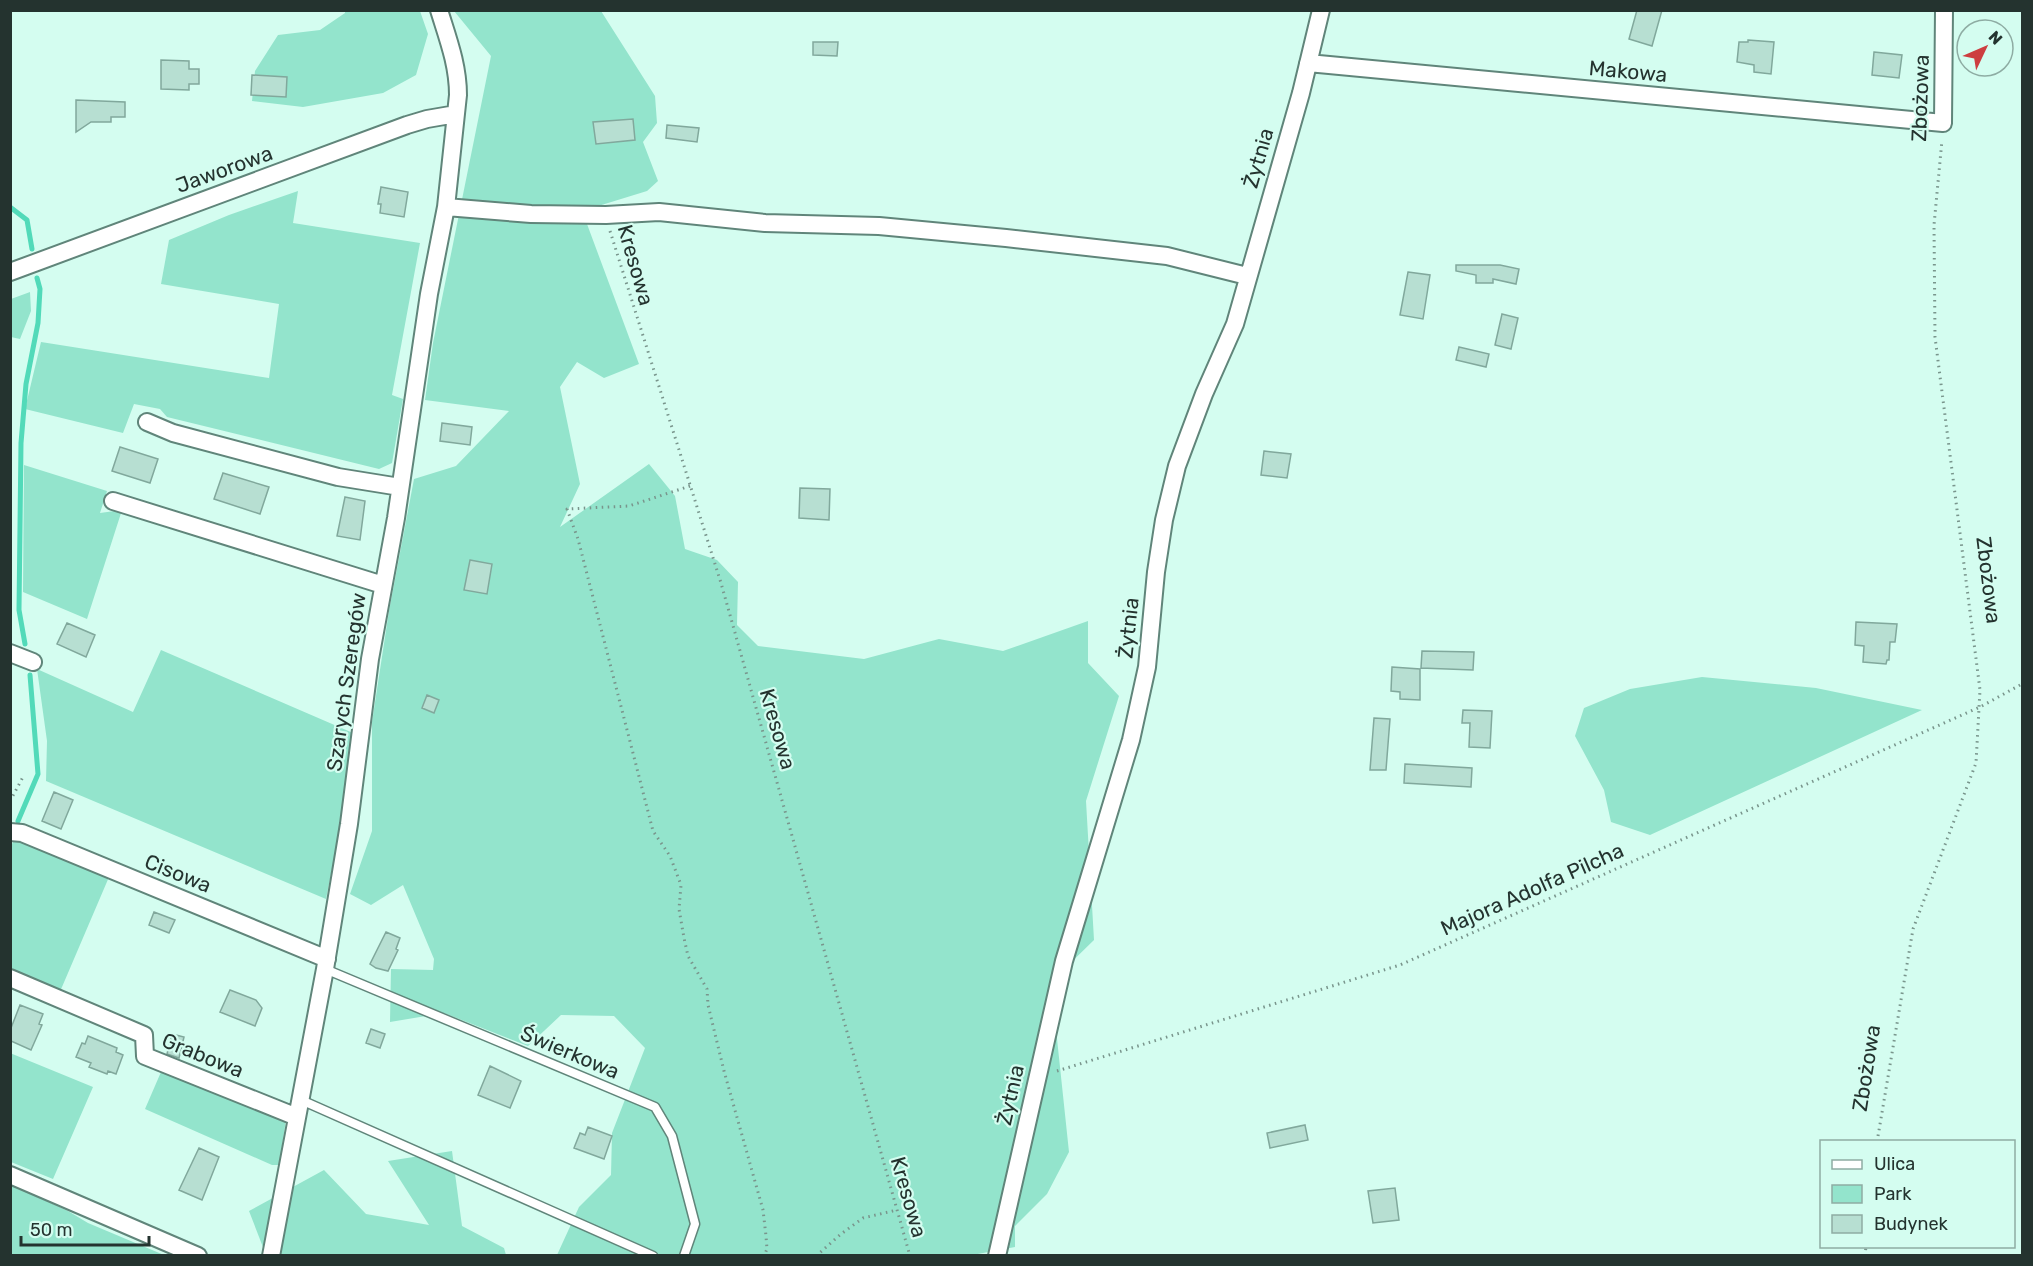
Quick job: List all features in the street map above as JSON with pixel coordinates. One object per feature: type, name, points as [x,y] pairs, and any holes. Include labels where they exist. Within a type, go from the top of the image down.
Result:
[{"type":"street","name":"Szarych Szeregów","points":[[271,1256],[326,964],[349,824],[370,659],[400,487],[429,294],[446,207],[458,77],[439,10]]},
{"type":"street","name":"Żytnia","points":[[997,1256],[1064,961],[1131,740],[1147,667],[1156,572],[1164,520],[1177,466],[1204,394],[1235,324],[1321,10]]},
{"type":"street","name":"Zbożowa","points":[[1943,123],[1944,10]]},
{"type":"street","name":"Makowa","points":[[1308,63],[1943,123]]},
{"type":"street","name":"Jaworowa","points":[[10,273],[407,124],[456,114]]},
{"type":"street","points":[[446,207],[531,214],[606,215],[659,212],[765,223],[879,226],[1167,256],[1247,276]]},
{"type":"street","points":[[147,422],[174,433],[338,477],[400,487]]},
{"type":"street","points":[[113,501],[383,585]]},
{"type":"street","points":[[10,653],[33,662]]},
{"type":"street","name":"Cisowa","points":[[10,832],[22,833],[326,964]]},
{"type":"street","name":"Grabowa","points":[[10,978],[144,1035],[145,1056],[297,1117]]},
{"type":"street","points":[[10,1175],[198,1256]]},
{"type":"lane","name":"Świerkowa","points":[[326,964],[655,1107],[672,1136],[695,1224],[684,1256]]},
{"type":"lane","points":[[301,1100],[653,1256]]},
{"type":"path","name":"Zbożowa","points":[[1877,1140],[1913,929],[1976,763],[1980,707],[1980,690],[1935,337],[1934,225],[1943,123]]},
{"type":"path","name":"Kresowa","points":[[606,215],[614,249],[721,583],[910,1256]]},
{"type":"path","points":[[690,486],[628,506],[567,509],[578,538],[653,831],[670,856],[681,885],[679,909],[688,956],[707,990],[708,1005],[724,1071],[763,1210],[766,1242],[764,1256]]},
{"type":"path","name":"Majora Adolfa Pilcha","points":[[1037,1077],[1400,965],[1980,707],[2022,684]]},
{"type":"path","points":[[10,801],[23,777]]},
{"type":"path","points":[[816,1256],[863,1218],[897,1210]]},
{"type":"green space","points":[[345,11],[420,11],[428,34],[416,75],[383,93],[303,107],[252,101],[255,71],[278,35],[320,30]]},
{"type":"green space","points":[[454,11],[601,11],[655,96],[657,123],[643,142],[658,181],[647,191],[595,207],[587,224],[639,364],[604,378],[577,362],[560,387],[580,484],[560,527],[649,464],[675,496],[685,549],[717,560],[738,582],[737,625],[758,646],[864,659],[939,639],[1003,651],[1088,621],[1088,663],[1119,696],[1086,801],[1094,940],[1051,982],[1069,1152],[1047,1194],[1015,1226],[1015,1247],[967,1256],[557,1255],[579,1207],[611,1175],[612,1133],[645,1048],[614,1016],[561,1015],[528,1046],[444,1013],[390,1022],[391,969],[433,970],[434,959],[403,885],[371,905],[350,894],[372,831],[372,722],[389,611],[414,479],[456,466],[509,411],[425,400],[433,343],[491,56]]},
{"type":"green space","points":[[298,191],[293,223],[420,243],[392,395],[403,399],[392,463],[379,469],[167,417],[160,409],[134,404],[123,433],[25,409],[41,342],[269,378],[279,304],[161,284],[169,240],[229,215]]},
{"type":"green space","points":[[30,292],[31,311],[20,339],[11,337],[11,299]]},
{"type":"green space","points":[[24,465],[107,491],[100,513],[122,510],[87,619],[23,592]]},
{"type":"green space","points":[[161,650],[353,733],[346,798],[326,899],[46,781],[47,741],[37,669],[133,712]]},
{"type":"green space","points":[[1702,677],[1816,688],[1922,710],[1650,835],[1611,822],[1604,790],[1575,736],[1584,708],[1630,689]]},
{"type":"green space","points":[[15,838],[109,877],[59,994],[11,972],[10,848]]},
{"type":"green space","points":[[10,1053],[93,1087],[53,1179],[11,1162]]},
{"type":"green space","points":[[161,1072],[286,1120],[279,1165],[272,1165],[145,1109]]},
{"type":"green space","points":[[452,1151],[462,1226],[504,1248],[506,1255],[266,1255],[249,1211],[324,1170],[366,1214],[429,1225],[388,1161]]},
{"type":"green space","points":[[10,1184],[88,1223],[164,1255],[11,1255]]},
{"type":"building","points":[[1637,10],[1662,10],[1652,46],[1629,39]]},
{"type":"building","points":[[1748,40],[1774,42],[1771,74],[1754,72],[1754,65],[1737,62],[1739,42],[1748,42]]},
{"type":"building","points":[[813,42],[838,42],[837,56],[813,55]]},
{"type":"building","points":[[1874,52],[1902,55],[1899,78],[1872,75]]},
{"type":"building","points":[[161,60],[189,61],[189,69],[199,69],[199,84],[189,84],[189,90],[161,89]]},
{"type":"building","points":[[252,75],[287,77],[286,97],[251,95]]},
{"type":"building","points":[[76,100],[125,102],[125,117],[111,117],[111,122],[91,122],[76,132]]},
{"type":"building","points":[[633,119],[635,140],[596,144],[593,122]]},
{"type":"building","points":[[667,125],[699,128],[697,142],[666,138]]},
{"type":"building","points":[[381,187],[408,192],[404,217],[380,213],[381,204],[378,204]]},
{"type":"building","points":[[1456,265],[1500,265],[1519,269],[1516,284],[1493,279],[1493,283],[1476,283],[1476,275],[1456,271]]},
{"type":"building","points":[[1408,272],[1430,275],[1423,319],[1400,315]]},
{"type":"building","points":[[1502,314],[1518,318],[1511,349],[1495,345]]},
{"type":"building","points":[[1459,347],[1489,354],[1486,367],[1456,360]]},
{"type":"building","points":[[442,423],[472,427],[470,445],[440,441]]},
{"type":"building","points":[[120,447],[158,459],[150,483],[112,471]]},
{"type":"building","points":[[1264,451],[1291,454],[1287,478],[1261,475]]},
{"type":"building","points":[[223,473],[269,487],[260,514],[214,499]]},
{"type":"building","points":[[800,488],[830,489],[829,520],[799,518]]},
{"type":"building","points":[[345,497],[365,501],[360,540],[337,536]]},
{"type":"building","points":[[470,560],[492,564],[487,594],[464,590]]},
{"type":"building","points":[[1856,622],[1897,624],[1895,642],[1890,642],[1889,660],[1886,664],[1863,662],[1864,646],[1855,645]]},
{"type":"building","points":[[67,623],[95,635],[86,657],[57,644]]},
{"type":"building","points":[[1422,651],[1474,652],[1473,670],[1421,668]]},
{"type":"building","points":[[1392,667],[1420,669],[1420,700],[1400,699],[1400,692],[1391,691]]},
{"type":"building","points":[[427,695],[439,700],[434,713],[422,708]]},
{"type":"building","points":[[1463,710],[1492,711],[1490,748],[1469,747],[1470,723],[1462,723]]},
{"type":"building","points":[[1374,718],[1390,719],[1386,770],[1370,770]]},
{"type":"building","points":[[1405,764],[1472,768],[1471,787],[1404,783]]},
{"type":"building","points":[[54,792],[73,800],[61,829],[42,821]]},
{"type":"building","points":[[154,912],[175,920],[169,933],[149,925]]},
{"type":"building","points":[[386,932],[400,938],[396,949],[398,950],[388,971],[370,964]]},
{"type":"building","points":[[230,990],[256,1000],[262,1008],[255,1026],[220,1012]]},
{"type":"building","points":[[20,1005],[43,1014],[39,1024],[42,1025],[31,1050],[11,1041],[11,1028]]},
{"type":"building","points":[[371,1029],[385,1034],[380,1048],[366,1043]]},
{"type":"building","points":[[172,1034],[184,1037],[179,1058],[167,1054]]},
{"type":"building","points":[[88,1036],[117,1048],[116,1052],[123,1055],[116,1074],[108,1071],[107,1074],[89,1067],[91,1063],[76,1057]]},
{"type":"building","points":[[490,1066],[521,1081],[510,1108],[478,1095]]},
{"type":"building","points":[[1305,1125],[1308,1140],[1270,1148],[1267,1133]]},
{"type":"building","points":[[588,1127],[612,1136],[604,1159],[574,1148],[580,1133],[585,1135]]},
{"type":"building","points":[[199,1148],[219,1157],[202,1200],[179,1190]]},
{"type":"building","points":[[1395,1188],[1399,1220],[1373,1223],[1368,1191]]},
{"type":"waterway","points":[[10,207],[27,220],[32,249]]},
{"type":"waterway","points":[[25,644],[19,610],[21,443],[26,384],[38,323],[40,289],[37,278]]},
{"type":"waterway","points":[[18,821],[38,774],[30,675]]}]
